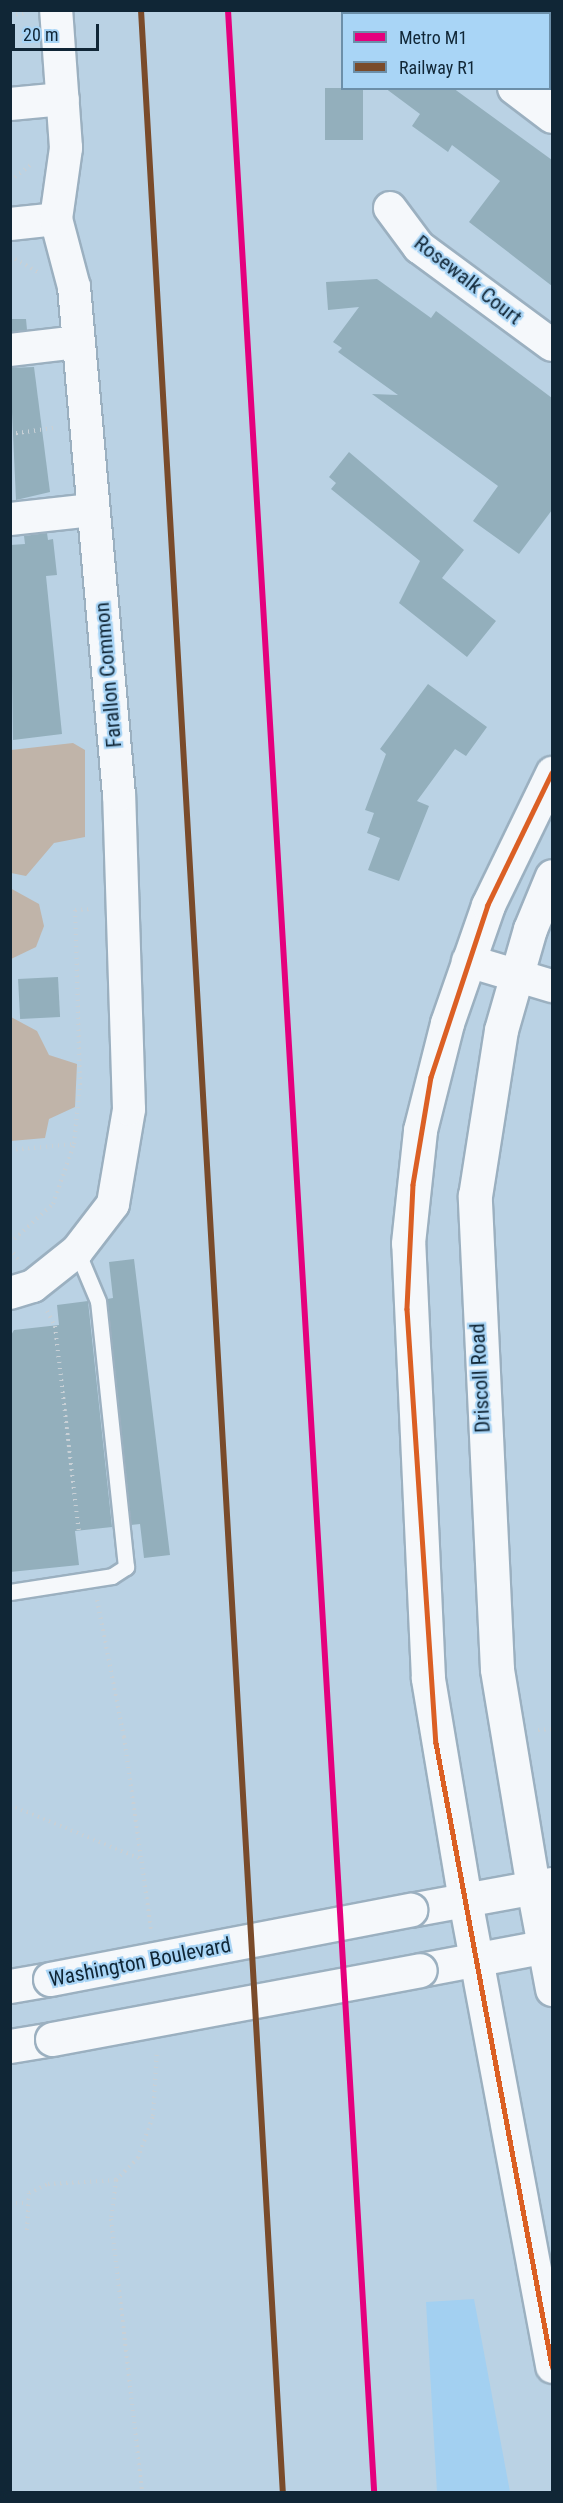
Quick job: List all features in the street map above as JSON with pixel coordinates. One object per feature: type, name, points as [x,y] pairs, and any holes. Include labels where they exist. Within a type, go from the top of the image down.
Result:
[{"type":"street","name":"Farallon Common","points":[[25,1297],[33,1286],[77,1251],[113,1204],[129,1109],[119,795],[74,287],[56,219],[66,148],[63,99],[43,11]]},
{"type":"street","points":[[10,104],[63,99]]},
{"type":"street","name":"Rosewalk Court","points":[[390,208],[419,247],[552,345]]},
{"type":"street","points":[[10,224],[56,219]]},
{"type":"street","points":[[10,350],[78,342]]},
{"type":"street","points":[[10,519],[92,510]]},
{"type":"street","points":[[552,773],[508,859],[468,961],[420,1130],[407,1309],[428,1678],[465,1900],[552,2366]]},
{"type":"street","name":"Driscoll Road","points":[[552,876],[515,975],[480,1144],[474,1246],[497,1669],[543,1886],[552,1989]]},
{"type":"street","points":[[468,961],[552,986]]},
{"type":"street","name":"Washington Boulevard","points":[[10,1986],[543,1886]]},
{"type":"street","points":[[10,2046],[548,1946]]},
{"type":"lane","points":[[10,1592],[112,1576],[126,1567],[98,1301],[77,1251]]},
{"type":"path","points":[[10,15],[43,11]]},
{"type":"path","points":[[10,434],[54,428]]},
{"type":"path","points":[[10,1244],[53,1204],[74,1144],[80,1086],[75,910],[123,908]]},
{"type":"path","points":[[10,1150],[74,1144]]},
{"type":"path","points":[[25,1297],[55,1326],[79,1532]]},
{"type":"path","points":[[10,1805],[141,1859]]},
{"type":"path","points":[[116,2180],[111,2219],[142,2493]]},
{"type":"path","points":[[10,2203],[25,2203]]},
{"type":"shaded area","points":[[73,743],[85,750],[85,837],[54,843],[26,876],[11,873],[11,750]]},
{"type":"shaded area","points":[[10,888],[39,904],[44,926],[36,947],[11,959]]},
{"type":"shaded area","points":[[11,1017],[37,1031],[49,1055],[77,1064],[75,1107],[49,1119],[45,1138],[11,1141]]},
{"type":"shaded area","points":[[474,2299],[510,2492],[437,2492],[426,2302]]},
{"type":"building","points":[[325,88],[363,90],[363,140],[325,140]]},
{"type":"building","points":[[388,90],[456,90],[552,160],[552,286],[469,222],[500,181],[452,145],[448,152],[412,126],[420,114]]},
{"type":"building","points":[[377,279],[431,318],[436,311],[552,398],[552,510],[519,554],[473,521],[498,486],[372,394],[398,395],[338,352],[342,348],[333,342],[359,307],[328,310],[326,282]]},
{"type":"building","points":[[10,319],[26,319],[27,330],[10,332]]},
{"type":"building","points":[[34,367],[50,492],[16,500],[10,368]]},
{"type":"building","points":[[349,452],[464,550],[442,578],[496,621],[467,657],[399,603],[420,561],[331,489],[336,483],[329,477]]},
{"type":"building","points":[[47,533],[48,540],[53,539],[57,575],[46,576],[62,734],[13,740],[10,545],[25,544],[24,536]]},
{"type":"building","points":[[428,684],[487,727],[466,756],[455,749],[417,801],[429,806],[399,881],[368,870],[380,838],[367,833],[374,813],[365,810],[386,754],[380,749]]},
{"type":"building","points":[[58,977],[60,1017],[20,1019],[18,979]]},
{"type":"building","points":[[134,1259],[170,1555],[144,1558],[140,1524],[131,1525],[107,1299],[113,1298],[109,1262]]},
{"type":"building","points":[[88,1301],[112,1527],[75,1531],[79,1565],[10,1572],[10,1337],[14,1330],[59,1325],[57,1305]]},
{"type":"railway","points":[[141,10],[283,2492]]},
{"type":"metro line","name":"M1","points":[[228,10],[374,2492]]},
{"type":"rail line","name":"R1","points":[[141,10],[283,2492]]},
{"type":"transit line","points":[[552,773],[488,905],[431,1077],[413,1185],[407,1309],[436,1743],[552,2366]]}]
